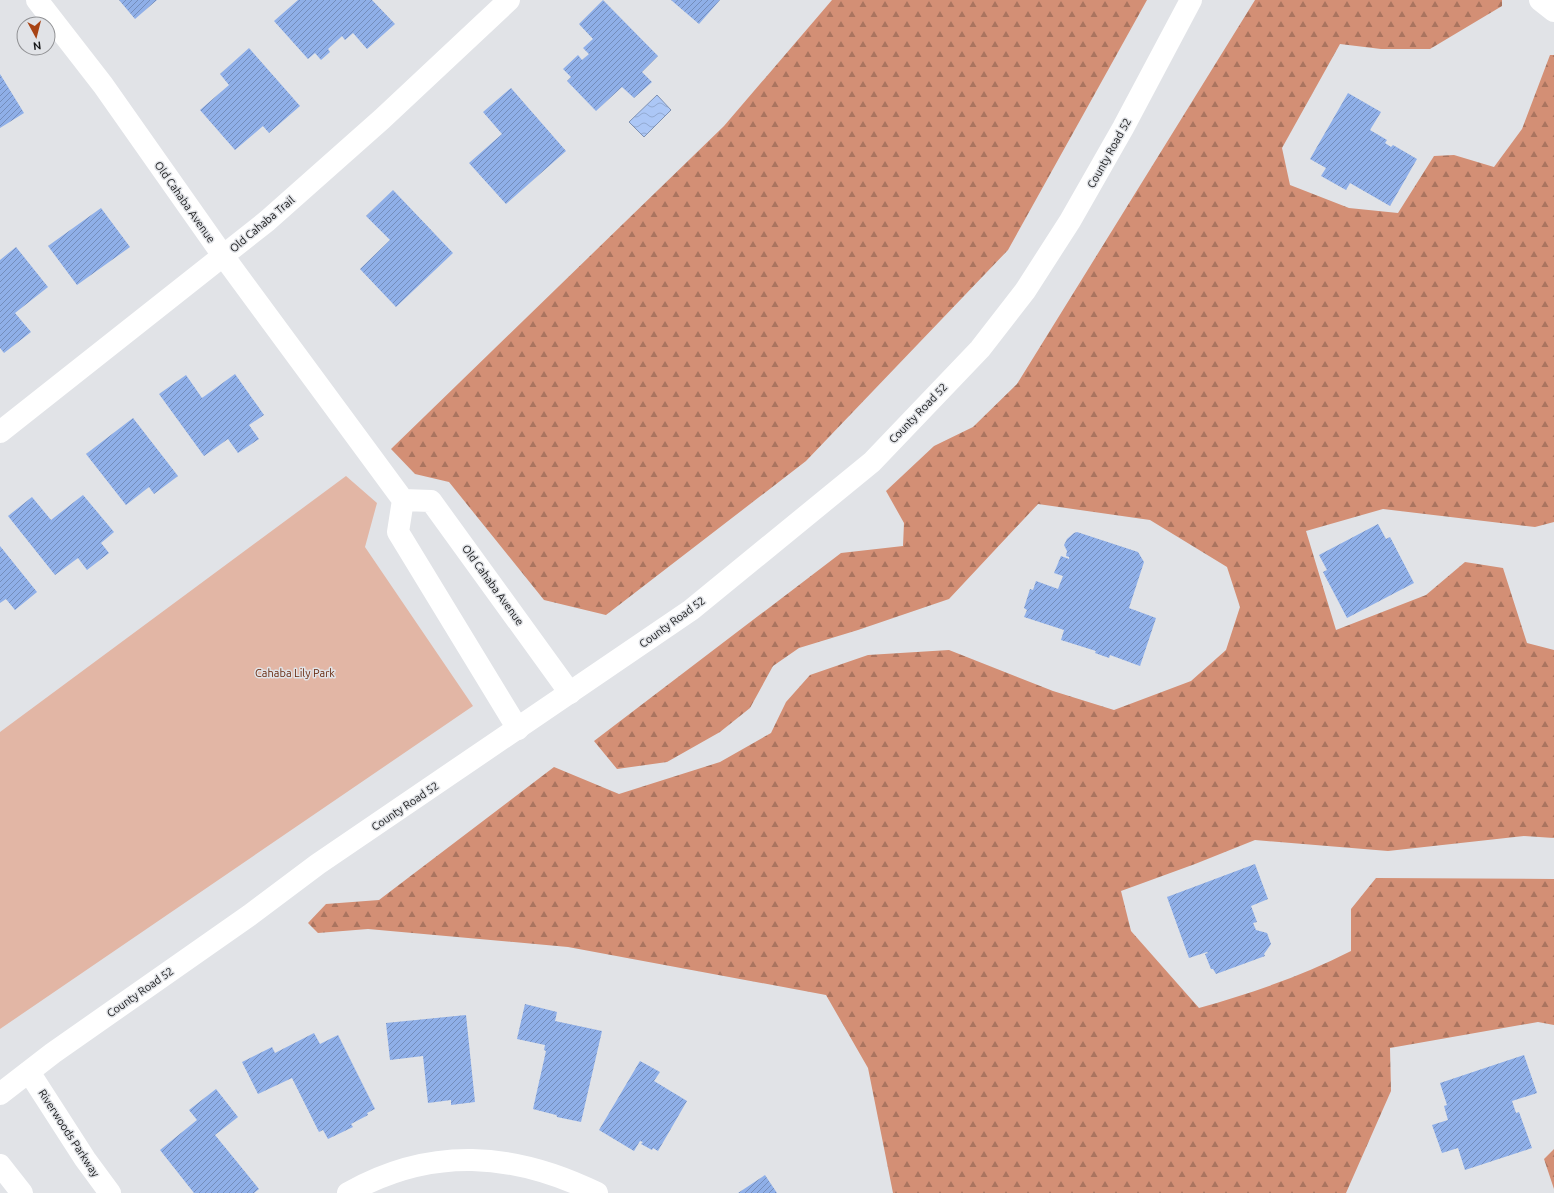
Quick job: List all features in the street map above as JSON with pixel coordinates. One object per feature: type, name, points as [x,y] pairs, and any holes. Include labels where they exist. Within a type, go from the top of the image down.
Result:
[{"type":"street","name":"Old Cahaba Avenue","points":[[37,0],[103,85],[224,257],[403,500],[431,501],[570,693]]},
{"type":"street","name":"Old Cahaba Trail","points":[[0,432],[224,257],[267,221],[382,119],[509,0]]},
{"type":"street","name":"County Road 52","points":[[0,1094],[250,915],[318,864],[691,610],[872,462],[980,349],[1024,291],[1070,221],[1123,128],[1191,0]]},
{"type":"street","points":[[1540,0],[1554,11]]},
{"type":"street","points":[[403,500],[398,532],[518,729]]},
{"type":"street","name":"Riverwoods Parkway","points":[[29,1072],[85,1159],[110,1193]]},
{"type":"street","points":[[348,1193],[378,1178],[408,1168],[440,1161],[472,1160],[504,1162],[536,1168],[567,1178],[596,1193]]},
{"type":"street","points":[[0,1165],[22,1193]]},
{"type":"green space","points":[[832,0],[1147,0],[1008,250],[806,461],[606,615],[544,600],[449,482],[415,474],[391,449],[724,126]]},
{"type":"green space","points":[[1255,0],[1502,0],[1502,6],[1430,49],[1381,49],[1340,44],[1282,148],[1290,185],[1349,208],[1398,213],[1434,156],[1454,155],[1494,167],[1522,129],[1550,55],[1554,55],[1554,522],[1535,527],[1383,509],[1306,531],[1336,630],[1426,595],[1465,562],[1503,568],[1527,643],[1554,650],[1554,838],[1524,836],[1388,851],[1255,840],[1121,891],[1131,931],[1199,1008],[1276,983],[1333,960],[1351,951],[1351,909],[1376,878],[1554,879],[1554,1025],[1538,1022],[1390,1048],[1391,1091],[1346,1193],[893,1193],[868,1068],[826,995],[568,947],[368,929],[318,933],[308,923],[326,904],[379,900],[554,767],[619,794],[720,762],[771,733],[786,702],[810,675],[868,655],[949,650],[1053,691],[1114,710],[1191,681],[1226,650],[1240,607],[1227,567],[1150,520],[1038,504],[949,599],[858,630],[799,648],[773,666],[750,708],[720,732],[667,762],[617,769],[594,741],[841,553],[903,546],[904,523],[886,491],[934,446],[973,427],[1017,384]]},
{"type":"green space","name":"Cahaba Lily Park","points":[[346,476],[377,503],[365,547],[473,706],[0,1029],[0,732]]},
{"type":"green space","points":[[1554,1149],[1554,1189],[1544,1159]]},
{"type":"water","points":[[657,95],[671,110],[644,137],[629,122]]},
{"type":"building","points":[[119,0],[157,0],[135,19]]},
{"type":"building","points":[[298,0],[372,0],[395,24],[367,49],[353,33],[345,40],[342,36],[328,49],[330,52],[321,60],[315,53],[308,59],[274,21]]},
{"type":"building","points":[[603,0],[658,56],[642,72],[652,82],[634,98],[622,87],[596,111],[567,81],[571,77],[563,69],[578,55],[582,60],[589,54],[583,48],[593,39],[579,24]]},
{"type":"building","points":[[671,0],[720,0],[699,24]]},
{"type":"building","points":[[249,48],[300,106],[269,133],[263,126],[235,150],[200,110],[229,85],[220,74]]},
{"type":"building","points":[[0,74],[24,113],[0,128]]},
{"type":"building","points":[[511,88],[566,151],[506,204],[469,163],[502,134],[483,112]]},
{"type":"building","points":[[1348,93],[1381,112],[1370,130],[1387,140],[1385,143],[1391,147],[1393,145],[1417,159],[1390,206],[1350,183],[1346,190],[1321,176],[1326,168],[1310,159]]},
{"type":"building","points":[[393,190],[453,253],[396,307],[360,269],[390,240],[366,216]]},
{"type":"building","points":[[101,208],[130,247],[77,285],[48,246]]},
{"type":"building","points":[[16,247],[48,287],[15,313],[31,332],[4,353],[0,348],[0,260]]},
{"type":"building","points":[[235,374],[264,415],[249,425],[259,439],[238,453],[228,439],[204,456],[159,394],[186,375],[202,398]]},
{"type":"building","points":[[133,418],[178,476],[154,494],[149,487],[126,505],[86,454]]},
{"type":"building","points":[[83,495],[114,532],[101,543],[109,553],[87,570],[78,558],[55,575],[8,516],[32,497],[51,520]]},
{"type":"building","points":[[1378,524],[1386,539],[1390,537],[1414,583],[1347,618],[1323,572],[1327,570],[1319,555]]},
{"type":"building","points":[[1077,532],[1138,552],[1144,562],[1129,608],[1156,618],[1140,666],[1110,655],[1109,658],[1095,653],[1096,651],[1061,640],[1064,630],[1024,617],[1027,610],[1024,608],[1030,589],[1033,590],[1036,581],[1058,589],[1063,576],[1054,573],[1061,556],[1069,559],[1069,557],[1066,556],[1067,551],[1064,545],[1067,539]]},
{"type":"building","points":[[0,546],[37,592],[15,610],[6,599],[0,603]]},
{"type":"building","points":[[1255,864],[1268,899],[1251,906],[1257,922],[1253,923],[1256,930],[1267,933],[1271,944],[1264,954],[1265,956],[1216,974],[1213,969],[1211,969],[1205,954],[1208,953],[1207,952],[1189,958],[1167,897]]},
{"type":"building","points":[[525,1004],[557,1012],[555,1021],[602,1031],[581,1122],[557,1117],[556,1114],[533,1109],[546,1051],[544,1050],[545,1045],[517,1039]]},
{"type":"building","points":[[466,1015],[475,1102],[451,1105],[451,1100],[428,1103],[423,1056],[390,1060],[386,1023]]},
{"type":"building","points":[[314,1033],[320,1044],[338,1035],[375,1109],[367,1113],[368,1115],[351,1124],[353,1127],[328,1139],[323,1130],[319,1132],[292,1078],[258,1094],[242,1062],[272,1047],[275,1053]]},
{"type":"building","points":[[1524,1055],[1537,1093],[1512,1101],[1516,1113],[1519,1112],[1532,1148],[1465,1170],[1458,1148],[1442,1153],[1432,1125],[1448,1120],[1444,1106],[1447,1105],[1440,1083]]},
{"type":"building","points":[[640,1061],[660,1072],[654,1081],[687,1101],[658,1151],[653,1148],[652,1150],[641,1144],[643,1142],[640,1141],[634,1151],[599,1130]]},
{"type":"building","points":[[216,1089],[238,1117],[215,1135],[259,1189],[254,1193],[194,1193],[160,1150],[197,1120],[189,1110]]},
{"type":"building","points":[[765,1175],[777,1193],[738,1193]]}]
